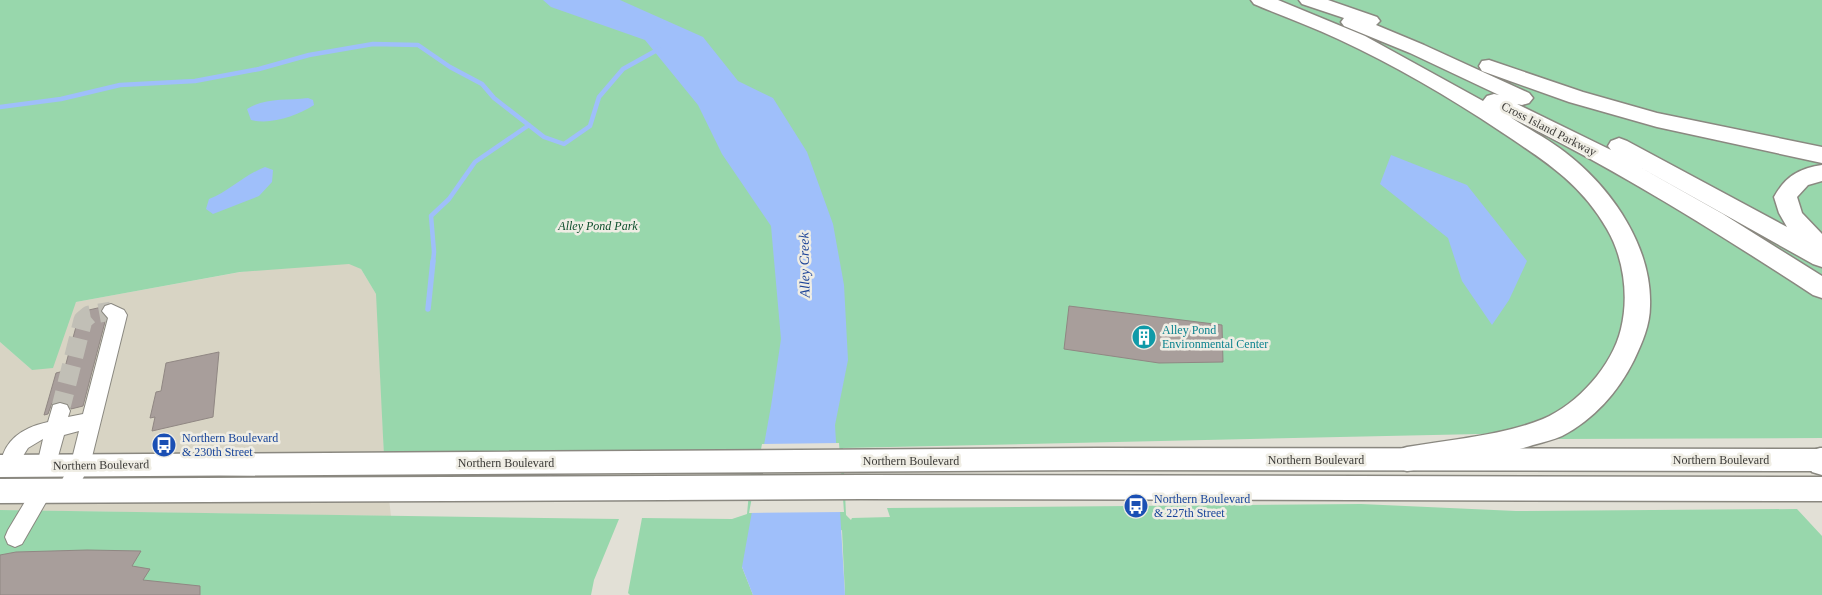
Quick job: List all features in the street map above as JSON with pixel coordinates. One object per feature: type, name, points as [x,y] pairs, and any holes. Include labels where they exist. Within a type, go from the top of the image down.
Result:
[{"type":"highway","name":"Cross Island Parkway","points":[[1260,0],[1450,80],[1579,142],[1715,220],[1822,288]]},
{"type":"highway","name":"Cross Island Parkway","points":[[1298,0],[1417,49],[1575,123],[1700,189],[1822,258]]},
{"type":"highway","points":[[1309,0],[1576,97],[1657,120],[1822,155]]},
{"type":"highway","points":[[1342,33],[1446,87],[1562,162],[1598,198],[1621,232],[1632,260],[1637,313],[1631,337],[1616,372],[1587,404],[1551,428],[1504,442],[1407,460]]},
{"type":"highway","points":[[1822,174],[1810,175],[1793,183],[1785,197],[1788,211],[1800,229],[1822,247]]},
{"type":"main road","name":"Northern Boulevard","points":[[3,466],[861,461],[1821,461]]},
{"type":"main road","name":"Northern Boulevard","points":[[0,491],[861,487],[1822,489]]},
{"type":"lane","points":[[15,537],[54,491],[80,465],[118,315],[111,311]]},
{"type":"lane","points":[[3,466],[21,442],[59,419],[92,420]]},
{"type":"lane","points":[[47,465],[59,419]]},
{"type":"shaded area","points":[[329,256],[353,256],[378,297],[384,457],[391,516],[0,510],[0,342],[32,370],[76,302]]},
{"type":"green space","name":"Alley Pond Park","points":[[0,0],[1822,0],[1822,438],[1557,439],[1569,432],[843,448],[846,515],[851,520],[852,518],[890,517],[887,508],[1361,504],[1516,511],[1797,509],[1822,536],[1822,595],[845,595],[842,530],[742,567],[753,595],[630,595],[628,593],[642,518],[732,519],[747,514],[753,450],[384,457],[376,294],[361,269],[349,264],[240,272],[76,302],[53,368],[32,370],[0,342]]},
{"type":"green space","points":[[0,510],[619,519],[594,580],[591,595],[0,595]]},
{"type":"water","name":"Alley Creek","points":[[543,0],[620,0],[703,37],[738,81],[773,98],[807,152],[833,224],[844,285],[848,360],[835,425],[845,595],[753,595],[742,567],[781,339],[771,226],[722,154],[698,105],[645,40],[551,7]]},
{"type":"water","points":[[308,98],[313,100],[314,105],[300,113],[275,120],[251,120],[247,109],[269,101]]},
{"type":"water","points":[[1391,155],[1467,185],[1527,261],[1509,300],[1492,325],[1462,281],[1448,238],[1380,184]]},
{"type":"water","points":[[265,167],[273,170],[272,182],[259,196],[213,214],[206,209],[209,199]]},
{"type":"pier","points":[[839,443],[844,512],[749,513],[762,444]]},
{"type":"building","name":"Alley Pond Environmental Center","points":[[1069,306],[1222,325],[1223,362],[1159,363],[1064,349]]},
{"type":"building","points":[[102,307],[100,311],[106,318],[83,406],[71,409],[68,403],[59,401],[52,403],[48,414],[44,415],[56,373],[64,371],[80,312]]},
{"type":"building","points":[[219,352],[213,417],[152,431],[155,417],[150,418],[156,392],[161,391],[166,363]]},
{"type":"building","points":[[141,551],[132,566],[150,569],[143,580],[200,586],[200,595],[0,595],[0,555],[16,552]]},
{"type":"waterway","points":[[0,107],[61,99],[120,85],[195,81],[259,69],[309,55],[373,44],[418,45],[450,67],[482,84],[494,98],[529,125]]},
{"type":"waterway","points":[[529,125],[544,137],[564,144],[590,126],[599,97],[623,69],[659,49]]},
{"type":"waterway","points":[[433,262],[431,216],[449,199],[475,162],[529,125]]},
{"type":"waterway","points":[[428,309],[433,261]]},
{"type":"tunnel","points":[[60,411],[83,320],[89,315],[111,311]]},
{"type":"place","name":"Alley Pond Environmental Center","points":[[1144,337]]},
{"type":"place","name":"Northern Boulevard & 230th Street","points":[[164,445]]},
{"type":"place","name":"Northern Boulevard & 227th Street","points":[[1136,506]]}]
